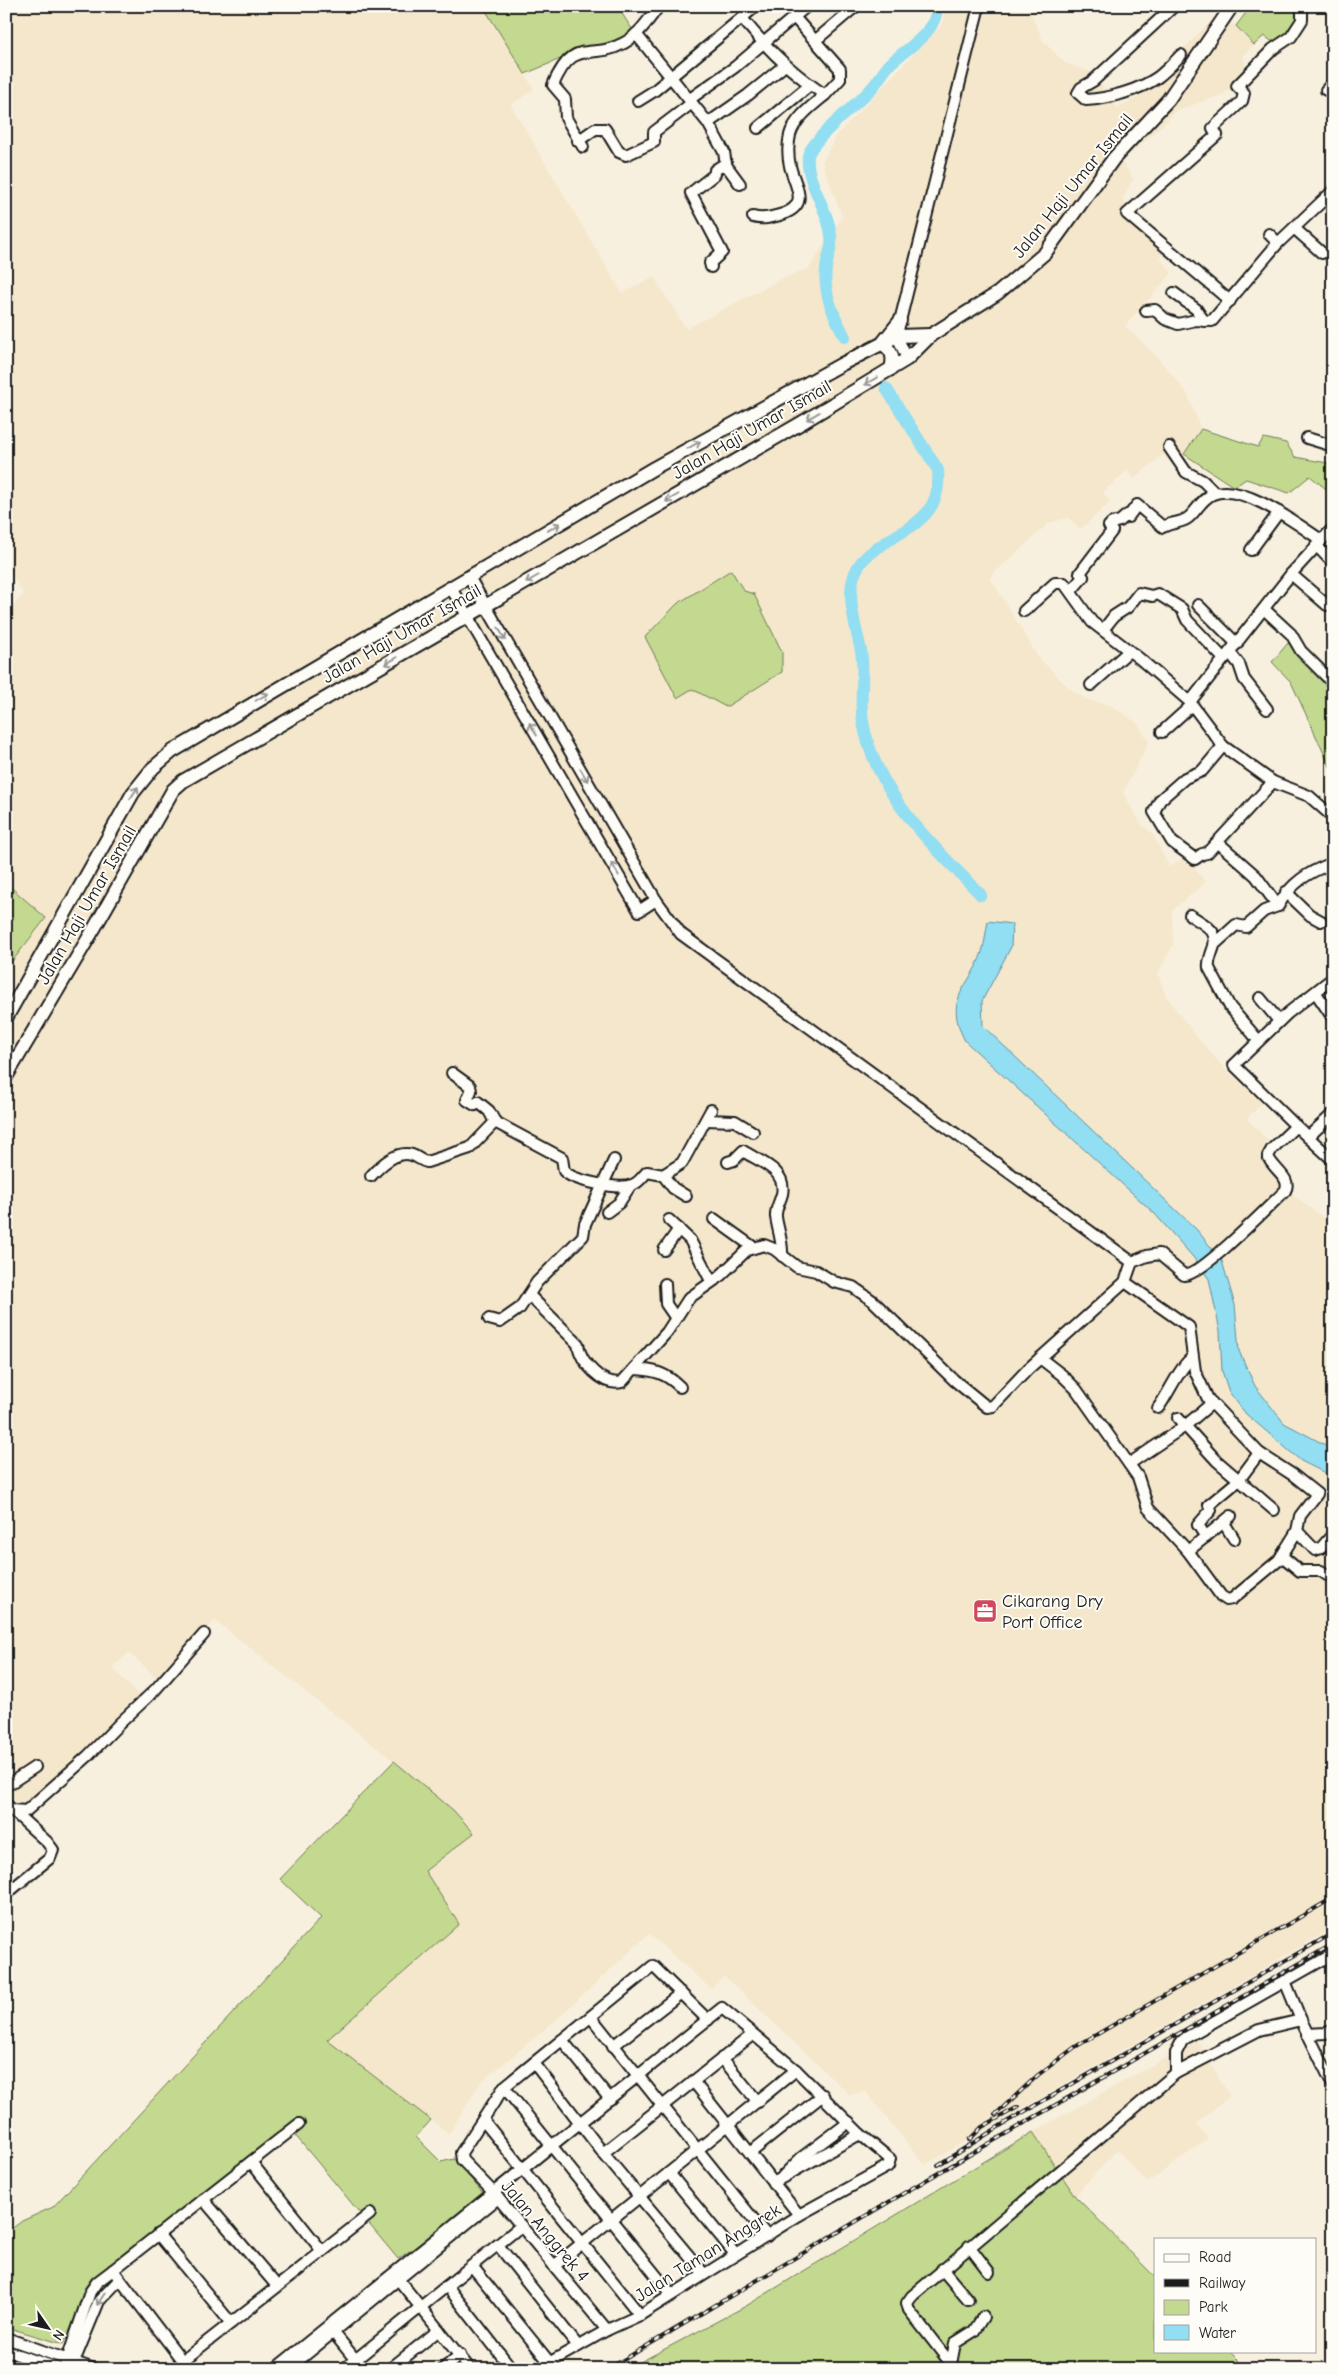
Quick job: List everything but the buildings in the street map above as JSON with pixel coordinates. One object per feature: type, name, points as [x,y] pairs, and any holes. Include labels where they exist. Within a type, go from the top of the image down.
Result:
[{"type":"main road","name":"Jalan Haji Umar Ismail","points":[[6,1077],[96,928],[173,790],[183,781],[890,370],[907,359],[932,335],[998,293],[1045,253],[1114,158],[1158,112],[1232,6]]},
{"type":"main road","points":[[890,370],[893,356],[889,348],[879,345],[900,321]]},
{"type":"main road","name":"Jalan Haji Umar Ismail","points":[[6,1018],[133,793],[154,768],[173,750],[654,468],[842,364],[897,336],[932,335]]},
{"type":"street","points":[[659,6],[636,34],[618,46],[575,55],[566,61],[559,70],[553,85],[565,99],[566,118],[581,144],[595,128],[604,129],[623,155],[654,142],[654,132],[727,74],[807,6]]},
{"type":"street","points":[[638,100],[654,91],[756,6]]},
{"type":"street","points":[[816,40],[856,6]]},
{"type":"street","points":[[907,359],[897,336],[900,321],[979,6]]},
{"type":"street","points":[[1174,6],[1093,81],[1080,88],[1078,93],[1086,100],[1145,84],[1163,73],[1181,55]]},
{"type":"street","points":[[1230,301],[1126,214],[1217,135],[1213,128],[1242,101],[1244,94],[1237,86],[1273,49],[1291,38],[1302,20],[1302,6]]},
{"type":"street","points":[[753,217],[777,216],[790,211],[798,202],[799,193],[789,163],[790,136],[796,123],[840,79],[840,69],[794,17]]},
{"type":"street","points":[[742,18],[762,43],[785,65],[825,95]]},
{"type":"street","points":[[636,34],[708,124],[724,152],[726,163],[740,184]]},
{"type":"street","points":[[708,124],[785,65]]},
{"type":"street","points":[[758,128],[810,85]]},
{"type":"street","points":[[711,267],[710,262],[722,252],[691,193],[714,174],[715,170],[726,163]]},
{"type":"street","points":[[1146,311],[1155,310],[1165,319],[1178,324],[1196,320],[1214,320],[1278,243],[1333,191]]},
{"type":"street","points":[[1294,228],[1322,254]]},
{"type":"street","points":[[1269,234],[1278,243]]},
{"type":"street","points":[[1174,293],[1196,308],[1204,321]]},
{"type":"street","points":[[1307,438],[1333,446]]},
{"type":"street","points":[[1169,447],[1186,472],[1203,481],[1215,493]]},
{"type":"street","points":[[1071,591],[1084,577],[1080,573],[1112,531],[1109,526],[1112,523],[1120,522],[1127,515],[1128,517],[1138,505],[1163,527],[1174,521],[1179,523],[1188,518],[1204,499],[1215,493],[1239,494],[1279,512],[1318,542],[1333,563]]},
{"type":"street","points":[[1251,550],[1279,512]]},
{"type":"street","points":[[1162,732],[1191,703],[1265,610],[1291,574],[1318,542],[1332,529]]},
{"type":"street","points":[[1291,574],[1325,604],[1333,595]]},
{"type":"street","points":[[470,577],[656,900],[680,934],[1132,1262]]},
{"type":"street","points":[[1024,610],[1055,583],[1064,583],[1089,620],[1129,650],[1191,703],[1224,746],[1273,782],[1309,796],[1333,817]]},
{"type":"street","points":[[451,588],[639,911],[656,900]]},
{"type":"street","points":[[1103,630],[1114,616],[1128,607],[1139,593],[1152,596],[1158,594],[1182,609],[1187,620],[1230,652]]},
{"type":"street","points":[[1198,606],[1239,664],[1244,679],[1267,709]]},
{"type":"street","points":[[1265,610],[1291,634],[1302,651],[1333,683]]},
{"type":"street","points":[[1091,685],[1129,650]]},
{"type":"street","points":[[1224,746],[1202,770],[1179,782],[1160,800],[1156,807],[1154,812],[1160,825],[1180,850],[1195,859],[1207,853],[1273,782]]},
{"type":"street","points":[[1222,846],[1256,876],[1278,906]]},
{"type":"street","points":[[1258,1040],[1230,1007],[1209,968],[1208,962],[1216,943],[1236,925],[1246,927],[1264,911],[1278,906],[1286,892],[1307,874],[1333,863]]},
{"type":"street","points":[[1286,892],[1310,915],[1321,921]]},
{"type":"street","points":[[1190,915],[1210,929],[1215,935],[1216,943]]},
{"type":"street","points":[[1331,983],[1279,1021],[1237,1060],[1234,1067],[1333,1160]]},
{"type":"street","points":[[1316,993],[1333,1018]]},
{"type":"street","points":[[1260,998],[1279,1021]]},
{"type":"street","points":[[452,1073],[470,1086],[471,1091],[466,1100],[475,1105],[478,1102],[489,1111],[496,1122],[547,1152],[562,1158],[564,1171],[568,1175],[586,1181],[626,1189]]},
{"type":"street","points":[[663,1175],[682,1163],[711,1110]]},
{"type":"street","points":[[1308,1137],[1333,1114]]},
{"type":"street","points":[[706,1120],[736,1121],[753,1132]]},
{"type":"street","points":[[371,1176],[385,1161],[405,1155],[410,1154],[427,1162],[460,1153],[477,1142],[496,1122]]},
{"type":"street","points":[[714,1220],[753,1246],[770,1247],[800,1269],[816,1271],[834,1282],[853,1287],[873,1301],[954,1380],[987,1406],[996,1404],[1040,1358],[1125,1282],[1132,1262],[1159,1254],[1184,1275],[1195,1272],[1222,1251],[1286,1189],[1286,1182],[1268,1156],[1272,1149],[1296,1126]]},
{"type":"street","points":[[728,1162],[734,1160],[743,1151],[770,1167],[779,1176],[782,1188],[776,1216],[782,1240],[782,1256]]},
{"type":"street","points":[[489,1319],[500,1322],[520,1308],[538,1282],[583,1236],[584,1224],[614,1160]]},
{"type":"street","points":[[607,1212],[626,1189],[639,1181],[647,1172],[663,1175],[673,1188],[686,1196]]},
{"type":"street","points":[[669,1220],[690,1240],[711,1281]]},
{"type":"street","points":[[664,1250],[680,1229]]},
{"type":"street","points":[[529,1295],[578,1344],[579,1351],[586,1363],[605,1380],[615,1384],[622,1382],[667,1332],[689,1298],[753,1246]]},
{"type":"street","points":[[1040,1358],[1070,1382],[1142,1485],[1148,1508],[1188,1551],[1216,1589],[1227,1600],[1234,1597],[1282,1556],[1297,1531],[1298,1518],[1317,1494],[1294,1475],[1259,1453],[1212,1403],[1197,1378],[1192,1358],[1189,1327],[1125,1282]]},
{"type":"street","points":[[665,1284],[666,1304],[675,1317]]},
{"type":"street","points":[[1158,1408],[1171,1390],[1183,1367],[1192,1358]]},
{"type":"street","points":[[634,1368],[659,1371],[672,1378],[680,1387]]},
{"type":"street","points":[[1129,1464],[1181,1422],[1212,1403]]},
{"type":"street","points":[[1181,1422],[1205,1449],[1274,1510]]},
{"type":"street","points":[[1206,1537],[1198,1523],[1211,1510],[1209,1505],[1239,1480],[1259,1453]]},
{"type":"street","points":[[1188,1551],[1228,1520],[1234,1539]]},
{"type":"street","points":[[1297,1531],[1313,1549],[1317,1550],[1333,1534]]},
{"type":"street","points":[[1282,1556],[1300,1571],[1321,1571],[1327,1575]]},
{"type":"street","points":[[9,1807],[26,1811],[88,1756],[155,1690],[204,1634]]},
{"type":"street","points":[[6,1786],[35,1767]]},
{"type":"street","points":[[6,1894],[50,1858],[53,1850],[47,1842],[9,1807]]},
{"type":"street","points":[[1176,2073],[1176,2053],[1182,2041],[1209,2023],[1333,1954]]},
{"type":"street","points":[[640,2315],[483,2120],[504,2087],[653,1966],[708,2020]]},
{"type":"street","points":[[1285,1980],[1307,2034],[1333,2086]]},
{"type":"street","points":[[613,2046],[681,1993]]},
{"type":"street","points":[[275,2369],[331,2329],[396,2277],[496,2196],[552,2146],[722,2008],[796,2070],[860,2134],[794,2173],[783,2176],[773,2182]]},
{"type":"street","points":[[591,2017],[767,2236]]},
{"type":"street","points":[[953,2366],[908,2307],[908,2302],[912,2296],[942,2268],[1176,2073],[1259,2030],[1301,2020]]},
{"type":"street","points":[[1307,2034],[1326,2033],[1333,2030]]},
{"type":"street","points":[[603,2153],[752,2035]]},
{"type":"street","points":[[562,2040],[610,2099]]},
{"type":"street","points":[[722,2058],[758,2102]]},
{"type":"street","points":[[534,2063],[603,2153],[641,2196],[704,2274]]},
{"type":"street","points":[[554,2266],[796,2070]]},
{"type":"street","points":[[693,2081],[798,2215]]},
{"type":"street","points":[[504,2087],[671,2294]]},
{"type":"street","points":[[750,2153],[822,2095]]},
{"type":"street","name":"Jalan Anggrek 4","points":[[483,2120],[461,2153],[462,2160],[496,2196],[606,2330]]},
{"type":"street","points":[[783,2176],[792,2166],[849,2122]]},
{"type":"street","points":[[68,2365],[90,2292],[103,2276],[299,2124]]},
{"type":"street","name":"Jalan Taman Anggrek","points":[[538,2369],[606,2330],[640,2315],[798,2215],[888,2166],[890,2160],[860,2134]]},
{"type":"street","points":[[251,2162],[322,2251]]},
{"type":"street","points":[[670,2173],[735,2254]]},
{"type":"street","points":[[203,2199],[277,2286]]},
{"type":"street","points":[[113,2270],[183,2360],[370,2214]]},
{"type":"street","points":[[344,2369],[521,2226]]},
{"type":"street","points":[[158,2234],[231,2322]]},
{"type":"street","points":[[498,2245],[578,2346]]},
{"type":"street","points":[[969,2246],[989,2272]]},
{"type":"street","points":[[472,2266],[550,2363]]},
{"type":"street","points":[[942,2268],[968,2300]]},
{"type":"street","points":[[396,2277],[470,2369]]},
{"type":"street","points":[[68,2365],[99,2301],[120,2279]]},
{"type":"street","points":[[446,2286],[512,2369]]},
{"type":"street","points":[[953,2366],[954,2343],[974,2331],[983,2317]]},
{"type":"street","points":[[331,2329],[363,2369]]},
{"type":"street","points":[[288,2369],[331,2329]]},
{"type":"street","points":[[390,2369],[439,2330]]},
{"type":"street","points":[[6,2338],[68,2365]]},
{"type":"street","points":[[6,2351],[94,2369]]},
{"type":"street","points":[[443,2369],[460,2355]]},
{"type":"shaded area","points":[[6,6],[483,6],[534,89],[511,105],[622,293],[654,277],[686,329],[783,278],[809,268],[842,217],[822,162],[837,135],[941,25],[946,6],[1028,6],[1043,41],[1065,63],[1094,73],[1117,108],[1150,90],[1166,66],[1218,14],[1236,26],[1254,45],[1244,55],[1246,77],[1222,95],[1175,111],[1166,122],[1122,162],[1133,179],[1123,198],[1126,210],[1165,251],[1160,258],[1172,273],[1125,326],[1157,357],[1187,393],[1201,429],[1184,454],[1170,449],[1134,479],[1127,471],[1103,492],[1110,502],[1081,529],[1068,518],[1049,523],[990,577],[1038,657],[1069,688],[1088,700],[1110,705],[1137,723],[1149,742],[1123,793],[1142,825],[1153,834],[1169,867],[1185,857],[1206,882],[1172,911],[1173,945],[1158,974],[1166,996],[1196,1036],[1224,1068],[1262,1103],[1247,1119],[1273,1145],[1260,1156],[1287,1190],[1333,1225],[1333,1928],[925,2165],[865,2091],[850,2095],[724,1976],[711,1989],[649,1934],[558,2018],[480,2083],[449,2134],[327,2040],[459,1924],[425,1871],[474,1833],[453,1810],[394,1761],[214,1620],[168,1688],[129,1653],[112,1667],[144,1701],[19,1813],[6,1799],[6,969],[46,918],[6,883],[6,614],[23,594],[6,564]]},
{"type":"shaded area","points":[[1197,2040],[1230,2096],[1196,2124],[1208,2139],[1147,2183],[1117,2150],[1075,2196],[1033,2132]]},
{"type":"green space","points":[[483,6],[617,6],[632,29],[626,38],[579,51],[525,74]]},
{"type":"green space","points":[[1251,6],[1292,6],[1301,19],[1288,38],[1273,42],[1264,36],[1254,45],[1236,26]]},
{"type":"green space","points":[[1201,429],[1258,447],[1264,438],[1286,443],[1295,457],[1333,464],[1333,491],[1331,493],[1310,476],[1289,493],[1246,479],[1234,487],[1184,454]]},
{"type":"green space","points":[[731,570],[744,591],[754,594],[782,652],[782,672],[726,707],[692,689],[677,698],[645,637],[677,604]]},
{"type":"green space","points":[[1288,643],[1323,672],[1333,663],[1333,773],[1291,682],[1272,662]]},
{"type":"green space","points":[[6,883],[46,918],[6,969]]},
{"type":"green space","points":[[394,1761],[453,1810],[474,1833],[425,1871],[459,1924],[327,2040],[431,2120],[416,2137],[441,2162],[454,2159],[487,2198],[398,2259],[290,2129],[95,2279],[63,2344],[6,2327],[6,2233],[22,2221],[53,2207],[321,1918],[280,1879]]},
{"type":"green space","points":[[1033,2132],[1075,2196],[1154,2276],[1154,2352],[1230,2352],[1239,2361],[1232,2369],[627,2369],[746,2306]]},
{"type":"water","points":[[988,921],[1012,924],[1011,947],[982,1001],[983,1026],[1197,1230],[1222,1261],[1235,1305],[1239,1351],[1255,1386],[1284,1423],[1333,1449],[1333,1477],[1301,1461],[1246,1414],[1229,1392],[1222,1371],[1220,1331],[1209,1279],[1193,1257],[1154,1213],[965,1041],[956,1013],[957,1003],[982,952]]},
{"type":"waterway","points":[[845,337],[833,313],[826,287],[831,236],[826,216],[810,175],[808,156],[817,141],[876,84],[885,69],[927,32],[936,16],[937,6]]},
{"type":"waterway","points":[[886,388],[938,470],[937,489],[933,504],[924,516],[914,525],[875,549],[863,560],[856,570],[851,592],[851,604],[862,660],[863,722],[870,748],[880,773],[893,795],[926,837],[981,895]]},
{"type":"railway","points":[[995,2115],[1038,2075],[1075,2047],[1333,1898]]},
{"type":"railway","points":[[938,2165],[1008,2121],[1333,1933]]},
{"type":"railway","points":[[608,2369],[909,2190],[1333,1944]]},
{"type":"railway","points":[[969,2140],[982,2127],[1018,2107]]},
{"type":"place","name":"Cikarang Dry Port Office","points":[[985,1611]]}]
